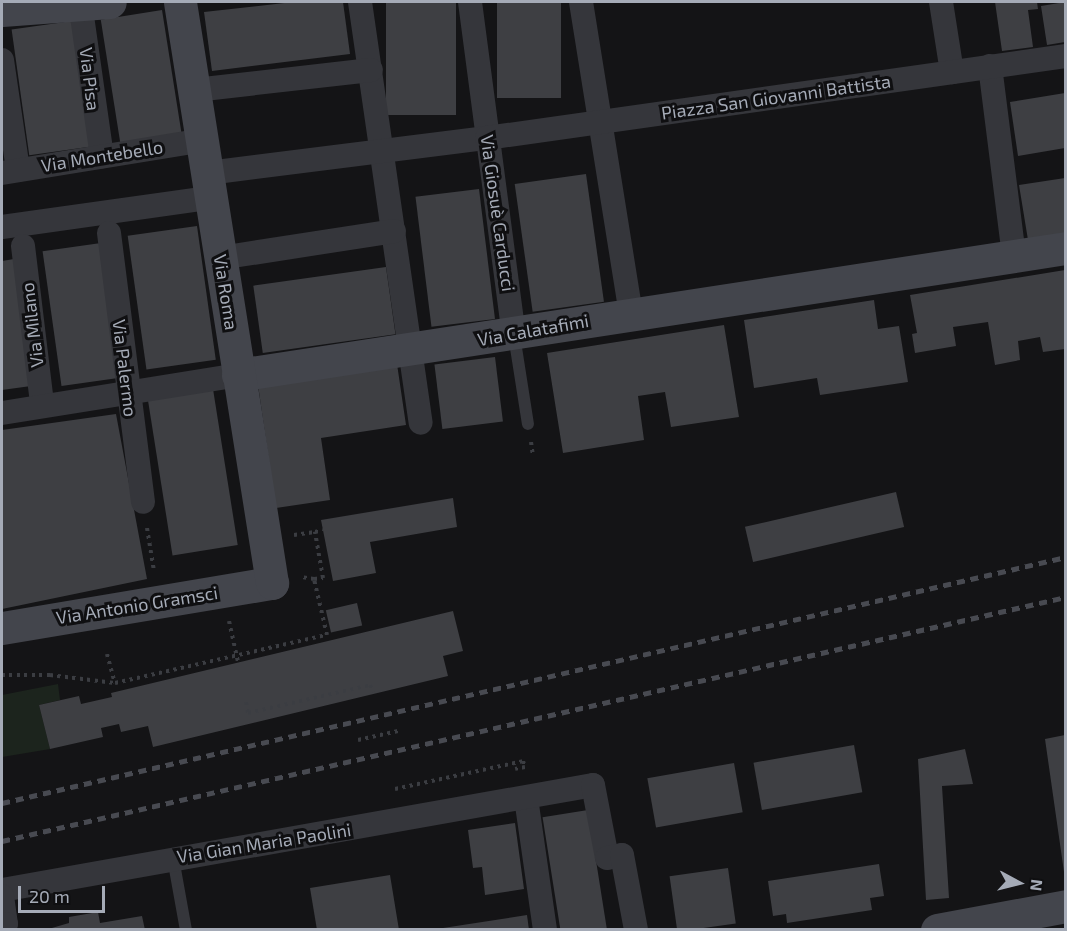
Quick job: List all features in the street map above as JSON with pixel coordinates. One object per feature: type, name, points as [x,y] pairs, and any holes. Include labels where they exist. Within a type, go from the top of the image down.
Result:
[{"type":"street","name":"Via Roma","points":[[180,2],[203,140],[204,186],[220,258],[272,583]]},
{"type":"street","points":[[360,2],[421,423]]},
{"type":"street","name":"Via Giosuè Carducci","points":[[470,2],[514,334]]},
{"type":"street","points":[[581,2],[631,313]]},
{"type":"street","points":[[941,2],[952,72]]},
{"type":"street","points":[[2,10],[90,3]]},
{"type":"street","name":"Via Pisa","points":[[90,3],[94,117],[102,156]]},
{"type":"street","name":"Piazza San Giovanni Battista","points":[[2,226],[383,151],[1065,56]]},
{"type":"street","points":[[2,60],[10,171]]},
{"type":"street","points":[[990,66],[1014,256]]},
{"type":"street","points":[[195,90],[371,70]]},
{"type":"street","name":"Via Montebello","points":[[10,171],[203,140]]},
{"type":"street","points":[[220,258],[394,231]]},
{"type":"street","name":"Via Palermo","points":[[109,233],[143,502]]},
{"type":"street","name":"Via Milano","points":[[23,246],[42,404]]},
{"type":"street","name":"Via Calatafimi","points":[[2,413],[42,404],[411,350],[631,313],[1065,248]]},
{"type":"street","name":"Via Antonio Gramsci","points":[[2,628],[272,583]]},
{"type":"street","name":"Via Gian Maria Paolini","points":[[2,890],[172,858],[526,798],[593,784],[607,858],[622,855],[636,930]]},
{"type":"street","points":[[526,798],[545,930]]},
{"type":"street","points":[[2,896],[5,926]]},
{"type":"street","points":[[937,930],[1065,906]]},
{"type":"lane","name":"Via Giosuè Carducci","points":[[514,334],[528,424]]},
{"type":"lane","points":[[172,858],[186,930]]},
{"type":"path","points":[[303,533],[323,530]]},
{"type":"path","points":[[314,579],[323,578],[315,532]]},
{"type":"path","points":[[148,534],[159,601]]},
{"type":"path","points":[[2,675],[50,675],[115,683],[238,660],[327,635]]},
{"type":"path","points":[[234,642],[238,660]]},
{"type":"path","points":[[107,654],[115,683]]},
{"type":"path","points":[[246,702],[248,713],[370,686],[373,692]]},
{"type":"path","points":[[358,740],[398,731]]},
{"type":"path","points":[[395,789],[524,761],[525,767],[482,777]]},
{"type":"shaded area","points":[[58,684],[60,700],[39,705],[50,749],[2,757],[2,695]]},
{"type":"building","points":[[293,2],[343,2],[350,54],[212,71],[204,12]]},
{"type":"building","points":[[386,2],[456,2],[456,115],[386,115]]},
{"type":"building","points":[[497,2],[561,2],[561,98],[497,98]]},
{"type":"building","points":[[995,2],[1037,2],[1038,9],[1028,10],[1033,47],[1002,51]]},
{"type":"building","points":[[1065,2],[1065,42],[1047,45],[1041,6]]},
{"type":"building","points":[[162,10],[182,136],[121,146],[101,20]]},
{"type":"building","points":[[72,21],[90,147],[29,155],[12,29]]},
{"type":"building","points":[[1065,93],[1065,148],[1018,156],[1010,102]]},
{"type":"building","points":[[586,174],[604,302],[533,312],[515,184]]},
{"type":"building","points":[[1065,178],[1065,235],[1028,240],[1019,185]]},
{"type":"building","points":[[479,189],[495,319],[431,327],[415,197]]},
{"type":"building","points":[[197,226],[216,360],[146,369],[128,236]]},
{"type":"building","points":[[101,243],[120,378],[62,386],[43,251]]},
{"type":"building","points":[[14,259],[31,386],[2,390],[2,261]]},
{"type":"building","points":[[386,267],[395,334],[263,353],[253,286]]},
{"type":"building","points":[[1065,270],[1065,349],[1043,352],[1040,337],[1018,341],[1020,360],[995,365],[988,322],[953,327],[956,346],[915,353],[912,334],[917,333],[910,295]]},
{"type":"building","points":[[874,300],[878,329],[899,326],[908,382],[820,395],[817,378],[754,388],[744,320]]},
{"type":"building","points":[[724,325],[739,417],[671,427],[665,392],[638,396],[644,440],[563,453],[547,353]]},
{"type":"building","points":[[495,357],[503,422],[442,429],[434,364]]},
{"type":"building","points":[[397,364],[406,425],[321,438],[330,500],[276,508],[258,385]]},
{"type":"building","points":[[213,389],[238,545],[173,555],[148,399]]},
{"type":"building","points":[[116,414],[147,579],[2,609],[2,430]]},
{"type":"building","points":[[896,492],[904,527],[753,562],[745,527]]},
{"type":"building","points":[[453,498],[457,527],[370,542],[376,573],[333,581],[321,520]]},
{"type":"building","points":[[357,603],[362,625],[331,633],[326,610]]},
{"type":"building","points":[[453,611],[463,651],[443,656],[448,676],[153,747],[148,726],[121,732],[119,724],[101,728],[103,737],[50,749],[39,705],[79,696],[81,704],[112,697],[111,693]]},
{"type":"building","points":[[1065,735],[1065,872],[1064,872],[1045,739]]},
{"type":"building","points":[[854,745],[862,792],[762,810],[754,763]]},
{"type":"building","points":[[965,749],[973,784],[942,786],[949,898],[926,900],[918,759]]},
{"type":"building","points":[[734,763],[743,812],[656,828],[647,778]]},
{"type":"building","points":[[588,810],[607,930],[560,930],[543,817]]},
{"type":"building","points":[[515,823],[524,889],[485,895],[482,867],[473,868],[468,830]]},
{"type":"building","points":[[879,864],[884,896],[870,898],[872,910],[787,923],[786,914],[773,916],[768,881]]},
{"type":"building","points":[[728,868],[736,923],[677,930],[670,876]]},
{"type":"building","points":[[390,875],[399,930],[317,930],[310,888]]},
{"type":"building","points":[[98,912],[100,923],[142,916],[145,930],[45,930],[69,923],[69,917]]},
{"type":"building","points":[[527,915],[529,930],[443,930],[443,928]]},
{"type":"railway","points":[[2,803],[1066,557]]},
{"type":"railway","points":[[2,841],[1066,597]]}]
